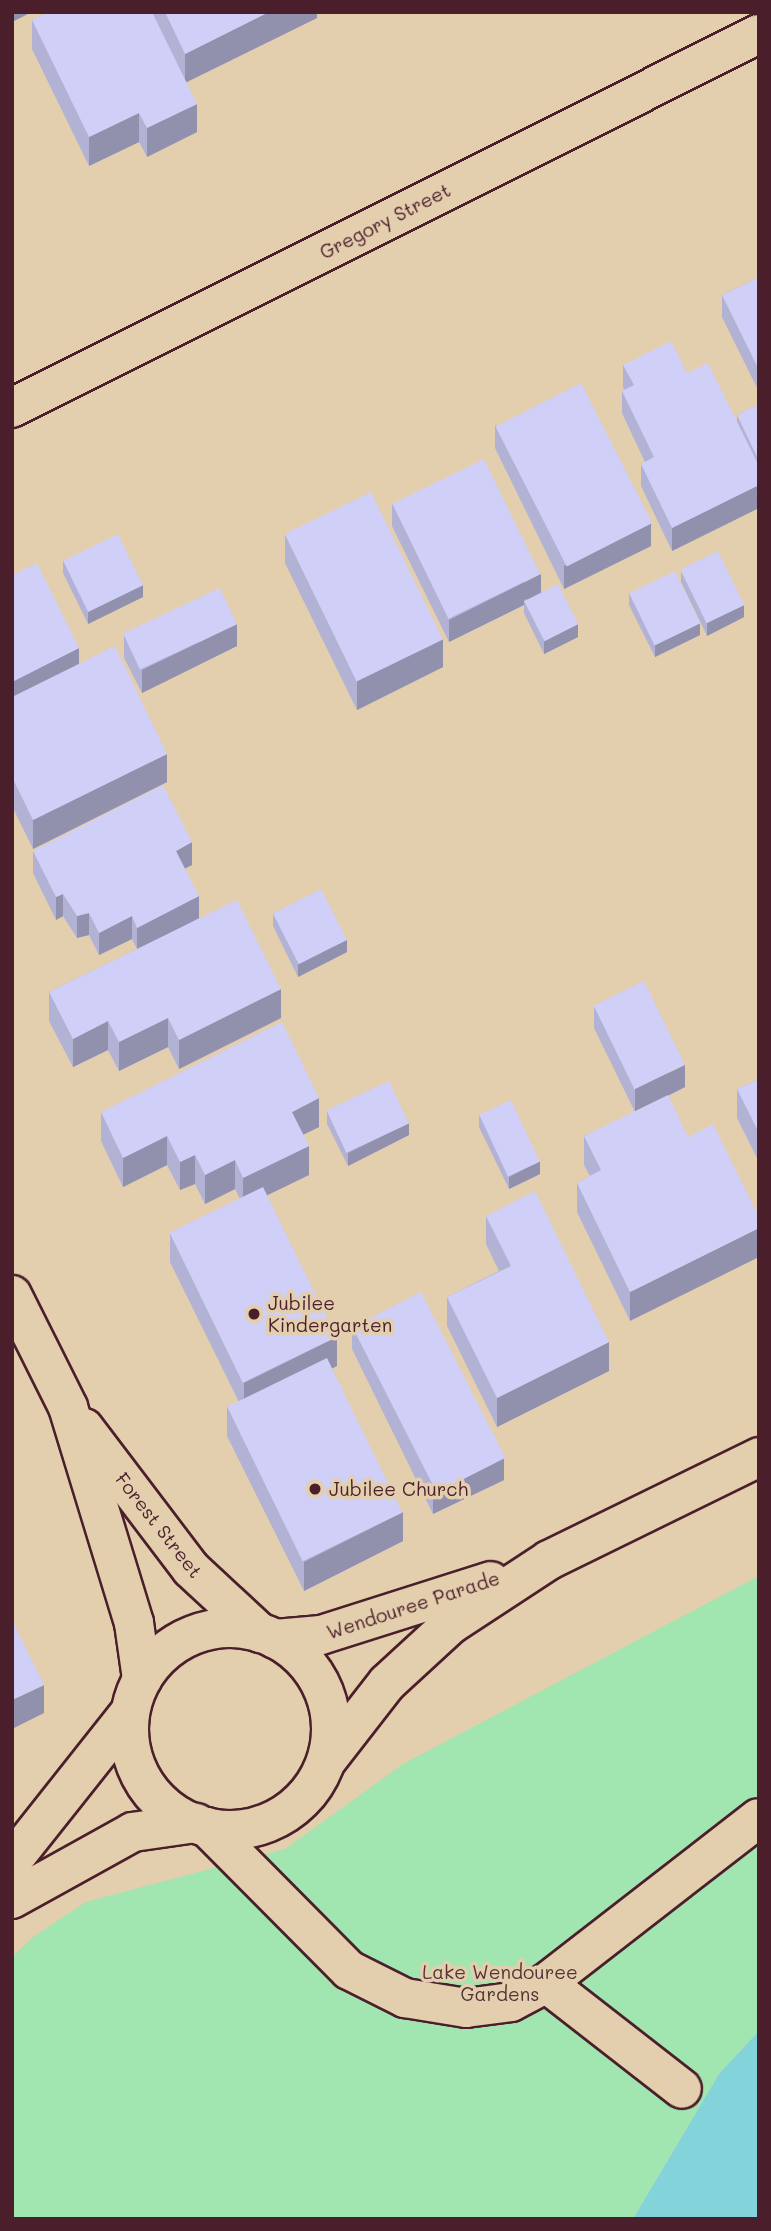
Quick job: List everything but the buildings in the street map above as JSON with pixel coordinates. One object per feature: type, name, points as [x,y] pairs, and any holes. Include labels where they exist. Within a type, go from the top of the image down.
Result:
[{"type":"street","name":"Gregory Street","points":[[12,408],[759,34]]},
{"type":"street","name":"Forest Street","points":[[12,1295],[68,1407],[134,1623],[136,1695]]},
{"type":"street","name":"Forest Street","points":[[68,1407],[191,1569],[267,1636]]},
{"type":"street","name":"Wendouree Parade","points":[[267,1636],[361,1624],[549,1560],[759,1457]]},
{"type":"street","name":"Wendouree Parade","points":[[320,1774],[353,1722],[410,1658],[549,1560]]},
{"type":"street","points":[[12,1861],[165,1652],[200,1632],[267,1636],[305,1661],[326,1699],[329,1748],[320,1774],[281,1815],[255,1827],[202,1825],[133,1832],[12,1899]]},
{"type":"street","points":[[136,1695],[136,1766],[149,1790],[202,1825],[319,1943],[372,1986],[437,2007],[466,2008],[511,2002],[546,1983],[759,1818]]},
{"type":"street","points":[[546,1983],[682,2089]]},
{"type":"green space","name":"Lake Wendouree Gardens","points":[[759,1576],[759,2031],[719,2074],[633,2219],[12,2219],[12,1957],[33,1937],[86,1902],[285,1849],[403,1764]]},
{"type":"water","points":[[759,2031],[759,2219],[633,2219],[719,2074]]},
{"type":"place","name":"Jubilee Kindergarten","points":[[254,1314]]},
{"type":"place","name":"Jubilee Church","points":[[315,1489]]}]
